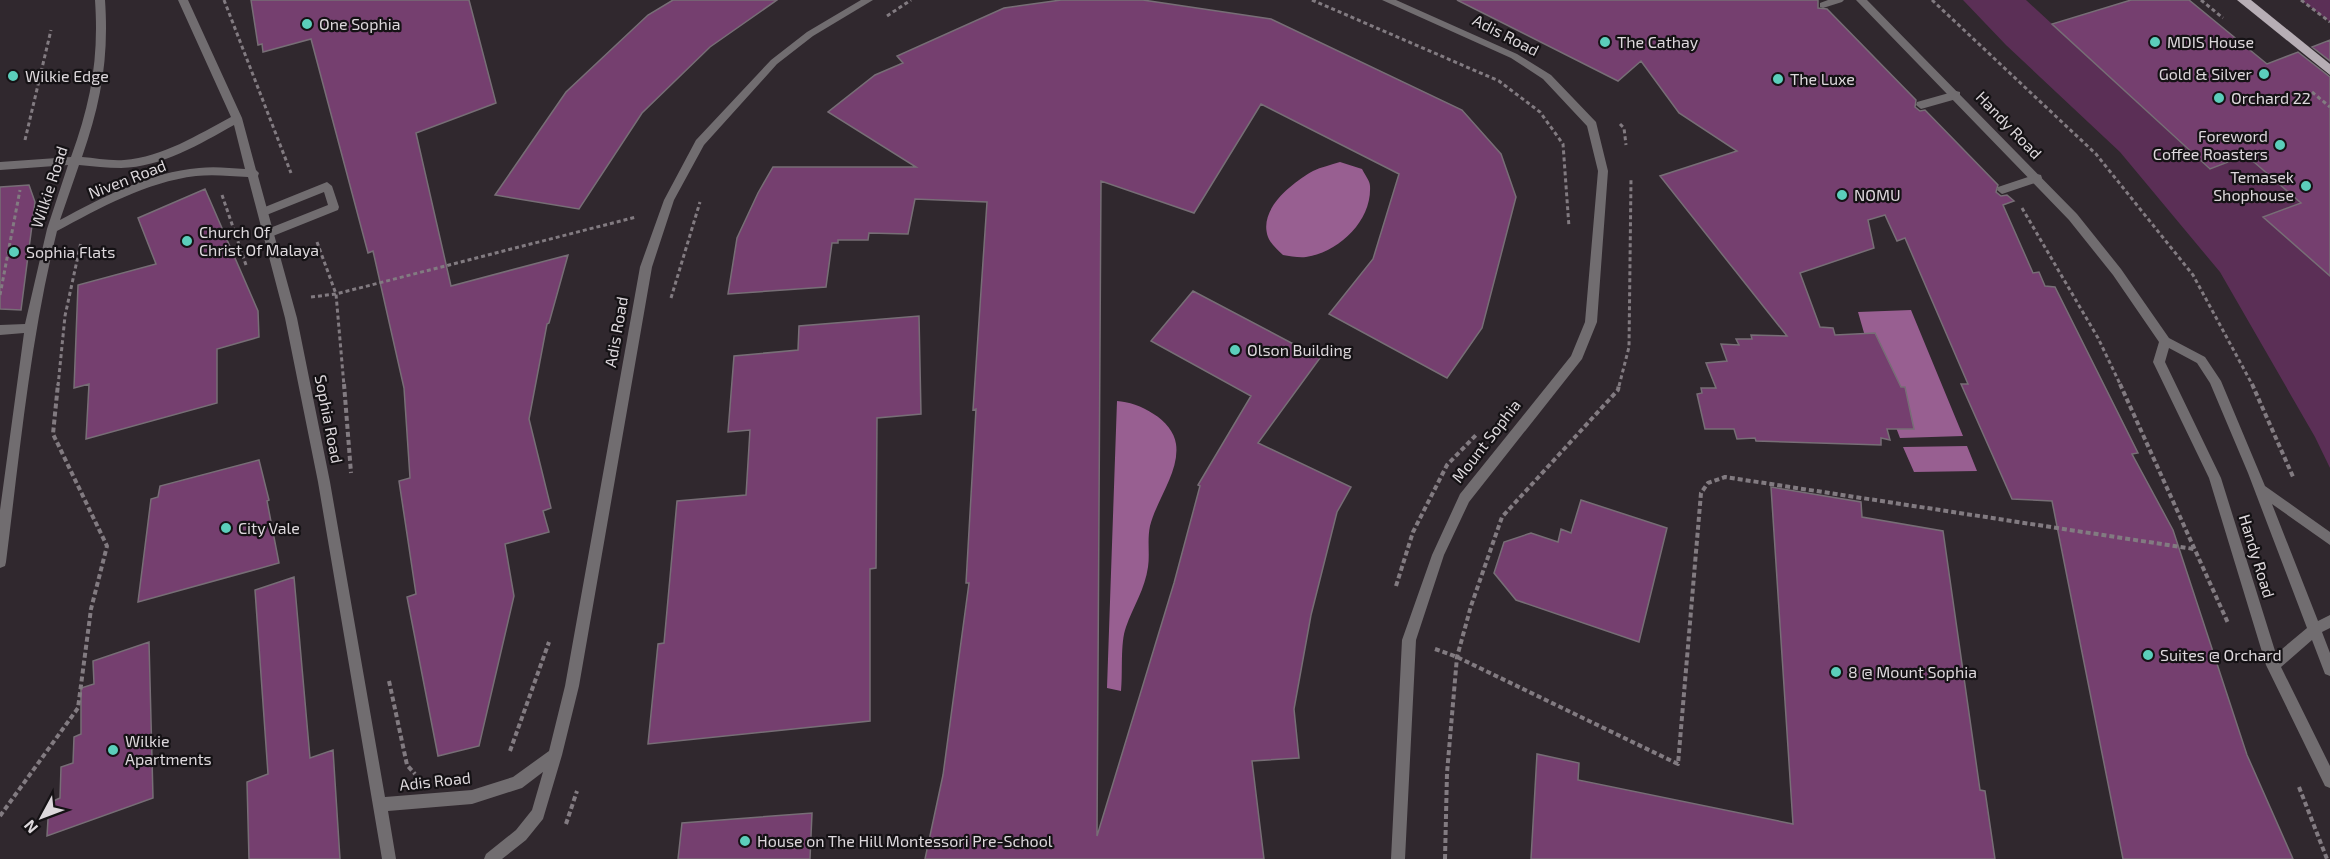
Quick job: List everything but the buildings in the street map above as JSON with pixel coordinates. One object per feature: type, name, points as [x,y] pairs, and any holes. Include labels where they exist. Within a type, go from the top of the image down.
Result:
[{"type":"main road","points":[[2243,0],[2330,71]]},
{"type":"street","name":"Wilkie Road","points":[[0,562],[31,328],[52,229],[76,161],[98,81],[102,23],[100,0]]},
{"type":"street","name":"Sophia Road","points":[[183,0],[237,118],[254,173],[286,300],[324,483],[389,859]]},
{"type":"street","name":"Adis Road","points":[[491,859],[521,836],[538,814],[555,755],[572,686],[646,267],[669,200],[700,143],[774,62],[810,34],[868,0]]},
{"type":"street","name":"Adis Road","points":[[1387,0],[1514,56],[1547,77],[1569,98]]},
{"type":"street","points":[[1823,5],[1839,0]]},
{"type":"street","name":"Handy Road","points":[[1861,0],[2037,178],[2117,272],[2165,341],[2201,360],[2215,381],[2261,489],[2330,670]]},
{"type":"street","points":[[1921,105],[1956,94]]},
{"type":"street","name":"Mount Sophia","points":[[1398,859],[1409,640],[1438,555],[1464,498],[1576,359],[1590,322],[1603,171],[1592,125],[1569,98]]},
{"type":"street","name":"Niven Road","points":[[0,166],[76,161],[123,164],[155,158],[187,146],[237,118]]},
{"type":"street","name":"Niven Road","points":[[52,229],[144,185],[190,172],[254,173]]},
{"type":"street","points":[[2003,189],[2037,178]]},
{"type":"street","points":[[264,212],[327,186],[334,207],[269,233]]},
{"type":"street","points":[[0,330],[31,328]]},
{"type":"street","name":"Handy Road","points":[[2165,341],[2159,362],[2215,478],[2273,665],[2330,781]]},
{"type":"street","points":[[2261,489],[2330,538]]},
{"type":"street","points":[[2273,665],[2314,630],[2330,621]]},
{"type":"street","name":"Adis Road","points":[[380,805],[472,797],[517,783],[555,755]]},
{"type":"path","points":[[224,0],[301,197]]},
{"type":"path","points":[[883,18],[911,0]]},
{"type":"path","points":[[1312,0],[1499,81],[1540,112],[1563,144],[1569,235]]},
{"type":"path","points":[[1932,0],[2096,154],[2193,275],[2254,387],[2296,484]]},
{"type":"path","points":[[2301,0],[2330,22]]},
{"type":"path","points":[[0,295],[21,189],[23,148],[51,30]]},
{"type":"path","points":[[1409,640],[1457,657],[1678,764],[1701,493],[1708,483],[1725,477],[2194,549],[2140,425],[2098,338],[2061,279],[2024,211],[2003,189]]},
{"type":"path","points":[[670,299],[703,191]]},
{"type":"path","points":[[636,228],[641,207]]},
{"type":"path","points":[[0,816],[78,708],[91,609],[107,546],[53,434],[65,316],[88,210]]},
{"type":"path","points":[[286,300],[336,294],[638,217]]},
{"type":"path","points":[[308,218],[336,294],[353,469],[349,478]]},
{"type":"path","points":[[1395,595],[1413,532],[1422,512],[1447,465],[1480,431]]},
{"type":"path","points":[[508,756],[552,634]]},
{"type":"path","points":[[388,677],[407,765],[421,782]]},
{"type":"path","points":[[562,828],[568,821],[578,786]]},
{"type":"shaded area","points":[[1963,0],[2026,0],[2209,169],[2246,155],[2301,203],[2264,217],[2330,276],[2330,468],[2315,437],[2220,272],[2120,152],[2006,45]]},
{"type":"shaded area","points":[[2301,0],[2330,0],[2330,22]]},
{"type":"shaded area","points":[[1340,162],[1362,169],[1369,182],[1369,199],[1359,223],[1341,242],[1330,249],[1303,257],[1283,255],[1268,237],[1266,227],[1272,207],[1287,190],[1305,176]]},
{"type":"shaded area","points":[[1911,310],[1963,436],[1900,438],[1877,378],[1858,312]]},
{"type":"shaded area","points":[[1117,401],[1135,405],[1154,414],[1169,427],[1176,444],[1171,475],[1150,526],[1149,562],[1142,590],[1124,634],[1121,691],[1107,688]]},
{"type":"shaded area","points":[[1967,446],[1977,471],[1914,472],[1903,447]]},
{"type":"place","name":"One Sophia","points":[[307,24]]},
{"type":"place","name":"The Cathay","points":[[1605,42]]},
{"type":"place","name":"MDIS House","points":[[2155,42]]},
{"type":"place","name":"Gold & Silver","points":[[2264,74]]},
{"type":"place","name":"Wilkie Edge","points":[[13,76]]},
{"type":"place","name":"The Luxe","points":[[1778,79]]},
{"type":"place","name":"Orchard 22","points":[[2219,98]]},
{"type":"place","name":"Foreword Coffee Roasters","points":[[2280,145]]},
{"type":"place","name":"Temasek Shophouse","points":[[2306,186]]},
{"type":"place","name":"NOMU","points":[[1842,195]]},
{"type":"place","name":"Church Of Christ Of Malaya","points":[[187,241]]},
{"type":"place","name":"Sophia Flats","points":[[14,252]]},
{"type":"place","name":"Olson Building","points":[[1235,350]]},
{"type":"place","name":"City Vale","points":[[226,528]]},
{"type":"place","name":"Suites @ Orchard","points":[[2148,655]]},
{"type":"place","name":"8 @ Mount Sophia","points":[[1836,672]]},
{"type":"place","name":"Wilkie Apartments","points":[[113,750]]},
{"type":"place","name":"House on The Hill Montessori Pre-School","points":[[745,841]]}]
